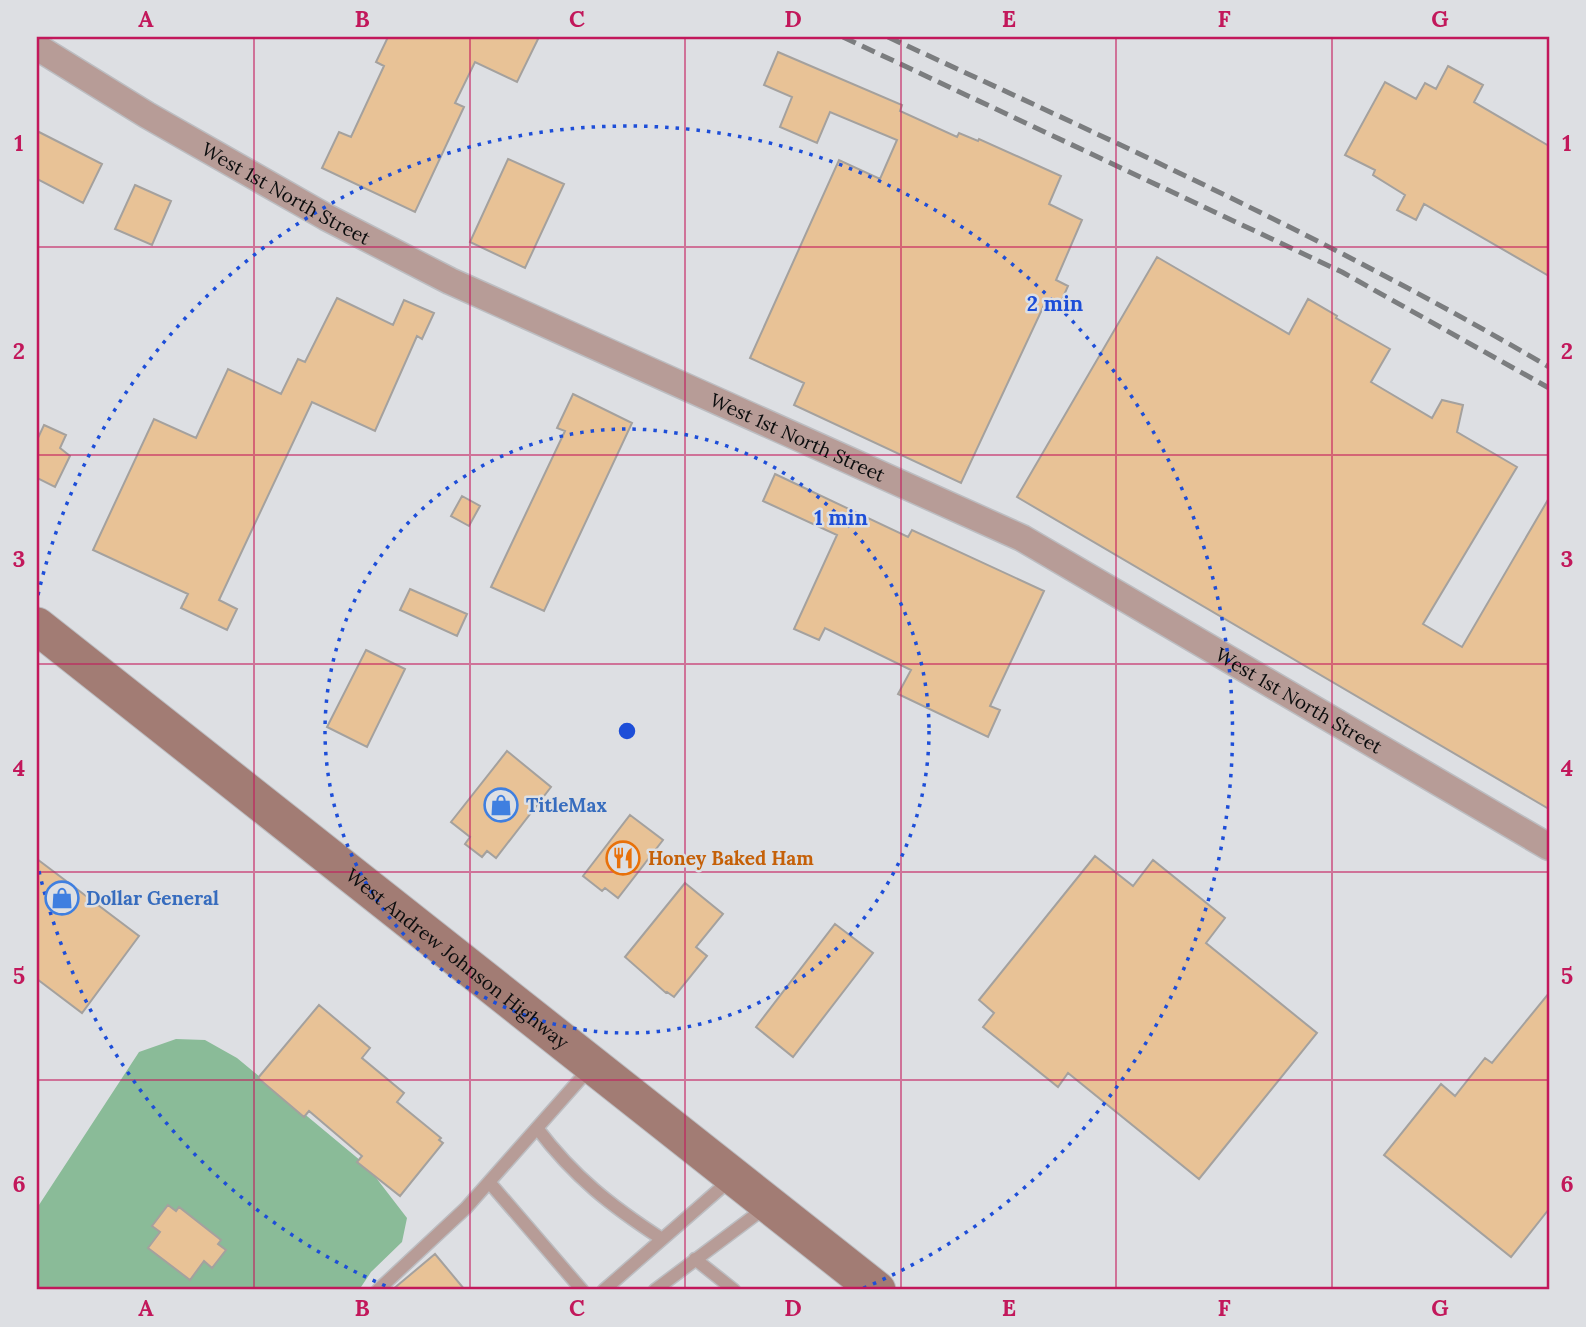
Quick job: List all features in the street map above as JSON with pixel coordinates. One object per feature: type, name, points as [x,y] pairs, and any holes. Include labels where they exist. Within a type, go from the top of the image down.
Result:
[{"type":"main road","name":"West Andrew Johnson Highway","points":[[37,626],[769,1204],[867,1287]]},
{"type":"street","name":"West 1st North Street","points":[[37,47],[147,115],[314,210],[450,281],[1022,538],[1549,847]]},
{"type":"lane","points":[[378,1290],[466,1208],[592,1066]]},
{"type":"lane","points":[[537,1128],[560,1159],[586,1184],[662,1239]]},
{"type":"lane","points":[[604,1290],[733,1176]]},
{"type":"lane","points":[[489,1182],[582,1290]]},
{"type":"lane","points":[[655,1290],[769,1204]]},
{"type":"lane","points":[[695,1259],[734,1290]]},
{"type":"green space","points":[[176,1039],[205,1040],[237,1058],[367,1166],[407,1218],[402,1242],[371,1272],[359,1290],[37,1290],[37,1208],[139,1052]]},
{"type":"building","points":[[388,37],[539,37],[517,82],[475,62],[455,103],[464,107],[415,212],[322,168],[339,132],[351,137],[384,66],[376,62]]},
{"type":"building","points":[[778,52],[902,105],[900,111],[957,137],[959,133],[978,141],[979,139],[1061,176],[1049,204],[1082,220],[1056,280],[1068,286],[1058,309],[1045,303],[961,483],[794,405],[804,383],[750,358],[839,160],[880,179],[897,140],[830,112],[817,143],[780,127],[792,97],[764,85]]},
{"type":"building","points":[[1448,66],[1483,85],[1474,102],[1549,146],[1549,276],[1424,204],[1416,220],[1397,210],[1405,195],[1373,175],[1375,170],[1345,155],[1385,82],[1416,99],[1425,83],[1436,89]]},
{"type":"building","points":[[37,131],[102,164],[83,203],[37,179]]},
{"type":"building","points":[[508,159],[564,184],[525,268],[470,242]]},
{"type":"building","points":[[135,185],[171,201],[152,245],[115,229]]},
{"type":"building","points":[[1157,257],[1289,334],[1308,299],[1390,349],[1371,382],[1432,418],[1442,400],[1463,405],[1457,432],[1517,467],[1423,624],[1462,647],[1549,498],[1549,809],[1017,497]]},
{"type":"building","points":[[337,298],[393,325],[404,300],[434,313],[422,339],[417,336],[375,431],[312,402],[219,600],[237,609],[227,630],[181,608],[188,594],[93,550],[154,419],[196,438],[228,369],[281,394],[298,359],[305,362]]},
{"type":"building","points":[[573,394],[632,423],[544,611],[491,587],[565,431],[557,428]]},
{"type":"building","points":[[44,425],[66,435],[60,448],[70,456],[55,487],[37,478],[37,440]]},
{"type":"building","points":[[775,474],[908,537],[912,530],[1044,591],[990,706],[1000,710],[988,737],[898,694],[911,670],[825,628],[819,640],[794,629],[837,535],[763,501]]},
{"type":"building","points":[[462,496],[480,506],[469,526],[451,516]]},
{"type":"building","points":[[410,589],[467,614],[457,636],[400,610]]},
{"type":"building","points":[[366,650],[405,669],[367,747],[327,727]]},
{"type":"building","name":"TitleMax","points":[[507,751],[551,787],[496,858],[487,851],[482,857],[465,844],[470,837],[451,822]]},
{"type":"building","name":"Honey Baked Ham","points":[[630,815],[663,840],[618,898],[605,888],[602,891],[583,876]]},
{"type":"building","points":[[1095,856],[1133,886],[1153,860],[1225,918],[1206,943],[1317,1033],[1199,1179],[1068,1073],[1058,1087],[983,1027],[994,1013],[979,1000]]},
{"type":"building","name":"Dollar General","points":[[37,859],[139,936],[82,1013],[37,979]]},
{"type":"building","points":[[685,883],[723,914],[696,947],[707,956],[674,997],[625,957]]},
{"type":"building","points":[[835,924],[873,953],[793,1057],[756,1027]]},
{"type":"building","points":[[1549,993],[1549,1209],[1511,1257],[1384,1155],[1441,1084],[1455,1096],[1485,1058],[1492,1063]]},
{"type":"building","points":[[319,1005],[370,1048],[362,1058],[404,1093],[397,1102],[441,1138],[439,1140],[443,1143],[400,1196],[357,1162],[362,1156],[309,1111],[304,1117],[258,1078]]},
{"type":"building","points":[[168,1205],[176,1211],[179,1207],[221,1240],[218,1244],[226,1250],[212,1268],[204,1261],[190,1280],[148,1248],[160,1232],[152,1226]]},
{"type":"building","points":[[435,1254],[465,1290],[392,1290]]},
{"type":"railway","points":[[843,37],[1342,272],[1549,388]]},
{"type":"railway","points":[[888,37],[1305,235],[1469,321],[1549,367]]},
{"type":"place","name":"TitleMax","points":[[501,805]]},
{"type":"place","name":"Honey Baked Ham","points":[[623,858]]},
{"type":"place","name":"Dollar General","points":[[62,898]]}]
